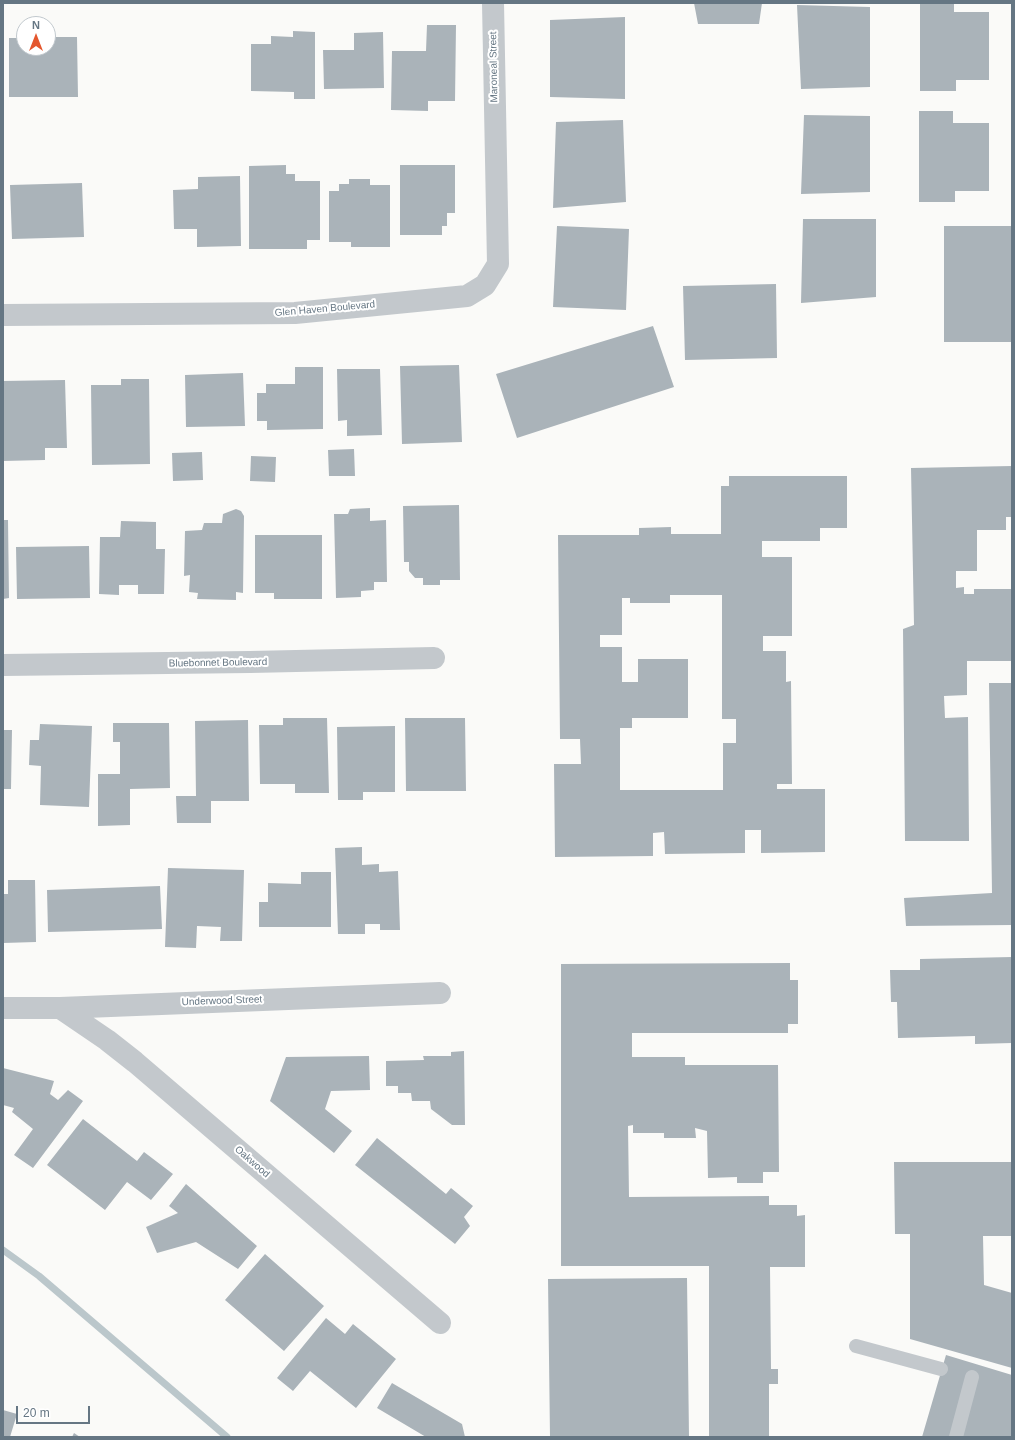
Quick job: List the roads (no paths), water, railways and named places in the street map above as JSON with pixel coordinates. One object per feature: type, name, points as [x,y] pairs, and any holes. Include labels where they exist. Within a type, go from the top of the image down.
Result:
[{"type":"street","name":"Maroneal Street","points":[[493,3],[496,131]]},
{"type":"street","name":"Glen Haven Boulevard","points":[[3,315],[295,313],[467,296],[485,285],[498,264],[496,131]]},
{"type":"street","name":"Bluebonnet Boulevard","points":[[3,665],[434,658]]},
{"type":"street","name":"Underwood Street","points":[[3,1008],[60,1008],[440,993]]},
{"type":"street","name":"Oakwood","points":[[60,1008],[108,1040],[135,1062],[440,1323]]},
{"type":"lane","points":[[856,1346],[941,1369]]},
{"type":"lane","points":[[956,1437],[972,1377]]},
{"type":"waterway","points":[[3,1250],[39,1276],[227,1437]]}]
